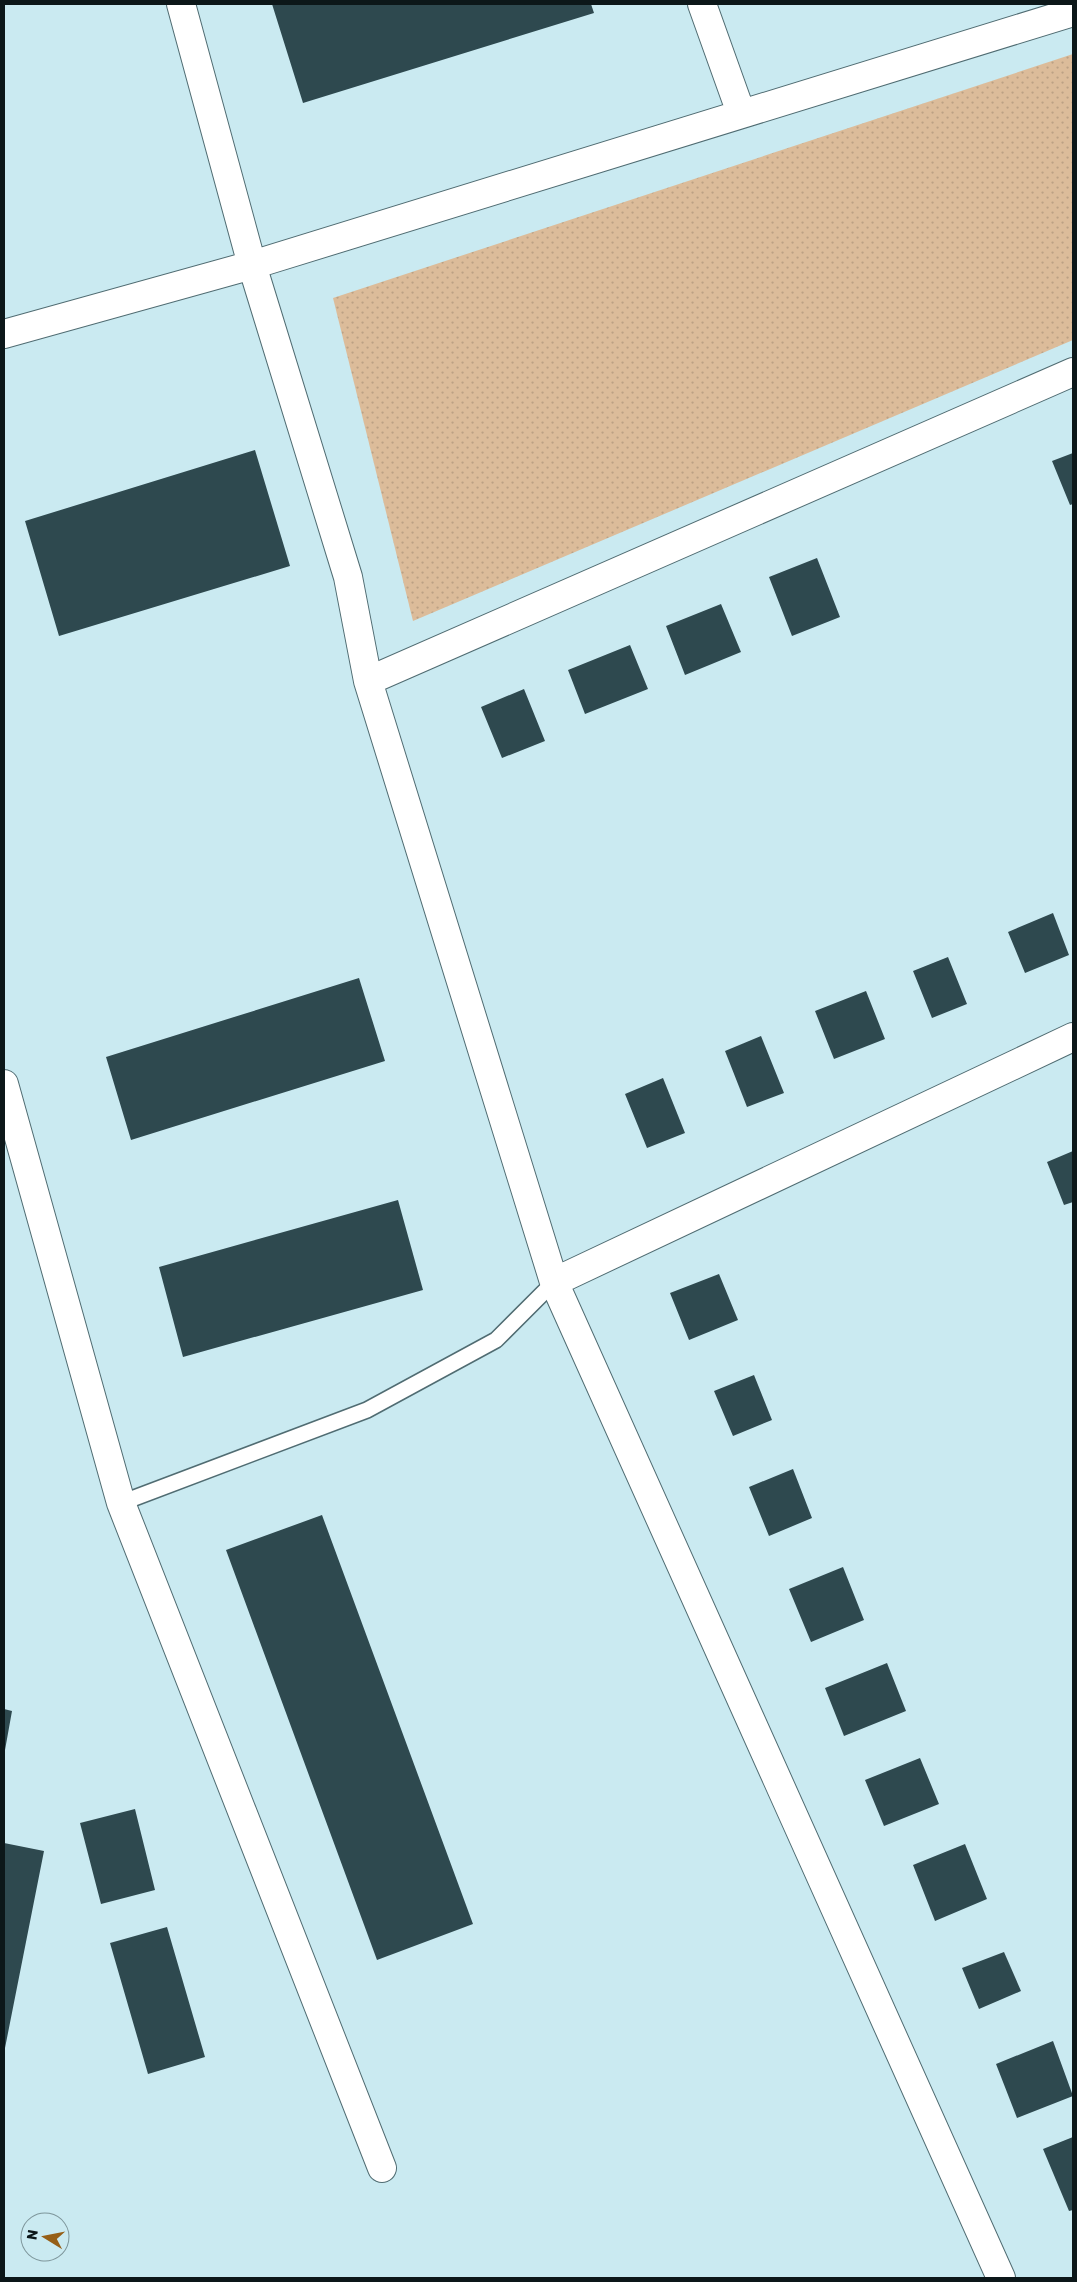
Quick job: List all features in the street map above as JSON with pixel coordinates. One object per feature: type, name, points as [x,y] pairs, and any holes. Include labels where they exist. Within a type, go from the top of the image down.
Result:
[{"type":"street","points":[[181,4],[252,265],[348,577],[368,681],[554,1282],[1000,2278]]},
{"type":"street","points":[[702,4],[740,113]]},
{"type":"street","points":[[4,334],[252,265],[740,113],[1073,12]]},
{"type":"street","points":[[368,681],[1073,372]]},
{"type":"street","points":[[554,1282],[1073,1037]]},
{"type":"street","points":[[4,1084],[121,1503],[382,2168]]},
{"type":"lane","points":[[121,1503],[367,1410],[496,1340],[554,1282]]},
{"type":"shaded area","points":[[1073,54],[1073,340],[413,621],[333,298]]},
{"type":"building","points":[[272,4],[591,4],[594,13],[303,103]]},
{"type":"building","points":[[255,450],[290,566],[59,636],[25,521]]},
{"type":"building","points":[[1073,453],[1073,504],[1070,505],[1052,461]]},
{"type":"building","points":[[817,558],[840,617],[792,636],[769,577]]},
{"type":"building","points":[[721,604],[741,652],[685,675],[666,626]]},
{"type":"building","points":[[630,645],[648,689],[585,714],[568,670]]},
{"type":"building","points":[[524,689],[545,741],[502,758],[481,707]]},
{"type":"building","points":[[1053,913],[1069,955],[1025,973],[1008,932]]},
{"type":"building","points":[[948,957],[967,1004],[932,1018],[913,971]]},
{"type":"building","points":[[359,978],[385,1061],[131,1140],[106,1057]]},
{"type":"building","points":[[866,991],[885,1039],[834,1059],[815,1011]]},
{"type":"building","points":[[761,1036],[784,1093],[747,1107],[725,1051]]},
{"type":"building","points":[[663,1078],[685,1133],[647,1148],[625,1094]]},
{"type":"building","points":[[1073,1151],[1073,1202],[1064,1205],[1047,1162]]},
{"type":"building","points":[[398,1200],[423,1290],[183,1357],[159,1267]]},
{"type":"building","points":[[719,1274],[738,1320],[689,1340],[670,1293]]},
{"type":"building","points":[[754,1375],[772,1420],[733,1436],[714,1391]]},
{"type":"building","points":[[793,1469],[812,1518],[769,1536],[749,1487]]},
{"type":"building","points":[[322,1515],[473,1924],[377,1960],[226,1550]]},
{"type":"building","points":[[843,1567],[864,1620],[811,1642],[789,1589]]},
{"type":"building","points":[[887,1663],[906,1711],[844,1736],[825,1688]]},
{"type":"building","points":[[4,1709],[12,1711],[5,1750],[4,1750]]},
{"type":"building","points":[[920,1758],[939,1804],[884,1826],[865,1780]]},
{"type":"building","points":[[135,1809],[155,1890],[101,1904],[80,1823]]},
{"type":"building","points":[[4,1843],[44,1851],[5,2048],[4,2048]]},
{"type":"building","points":[[965,1844],[987,1899],[935,1921],[913,1865]]},
{"type":"building","points":[[167,1927],[205,2057],[148,2074],[110,1943]]},
{"type":"building","points":[[1004,1952],[1021,1991],[979,2009],[962,1968]]},
{"type":"building","points":[[1053,2041],[1073,2096],[1017,2118],[996,2064]]},
{"type":"building","points":[[1073,2137],[1073,2210],[1069,2211],[1043,2149]]}]
